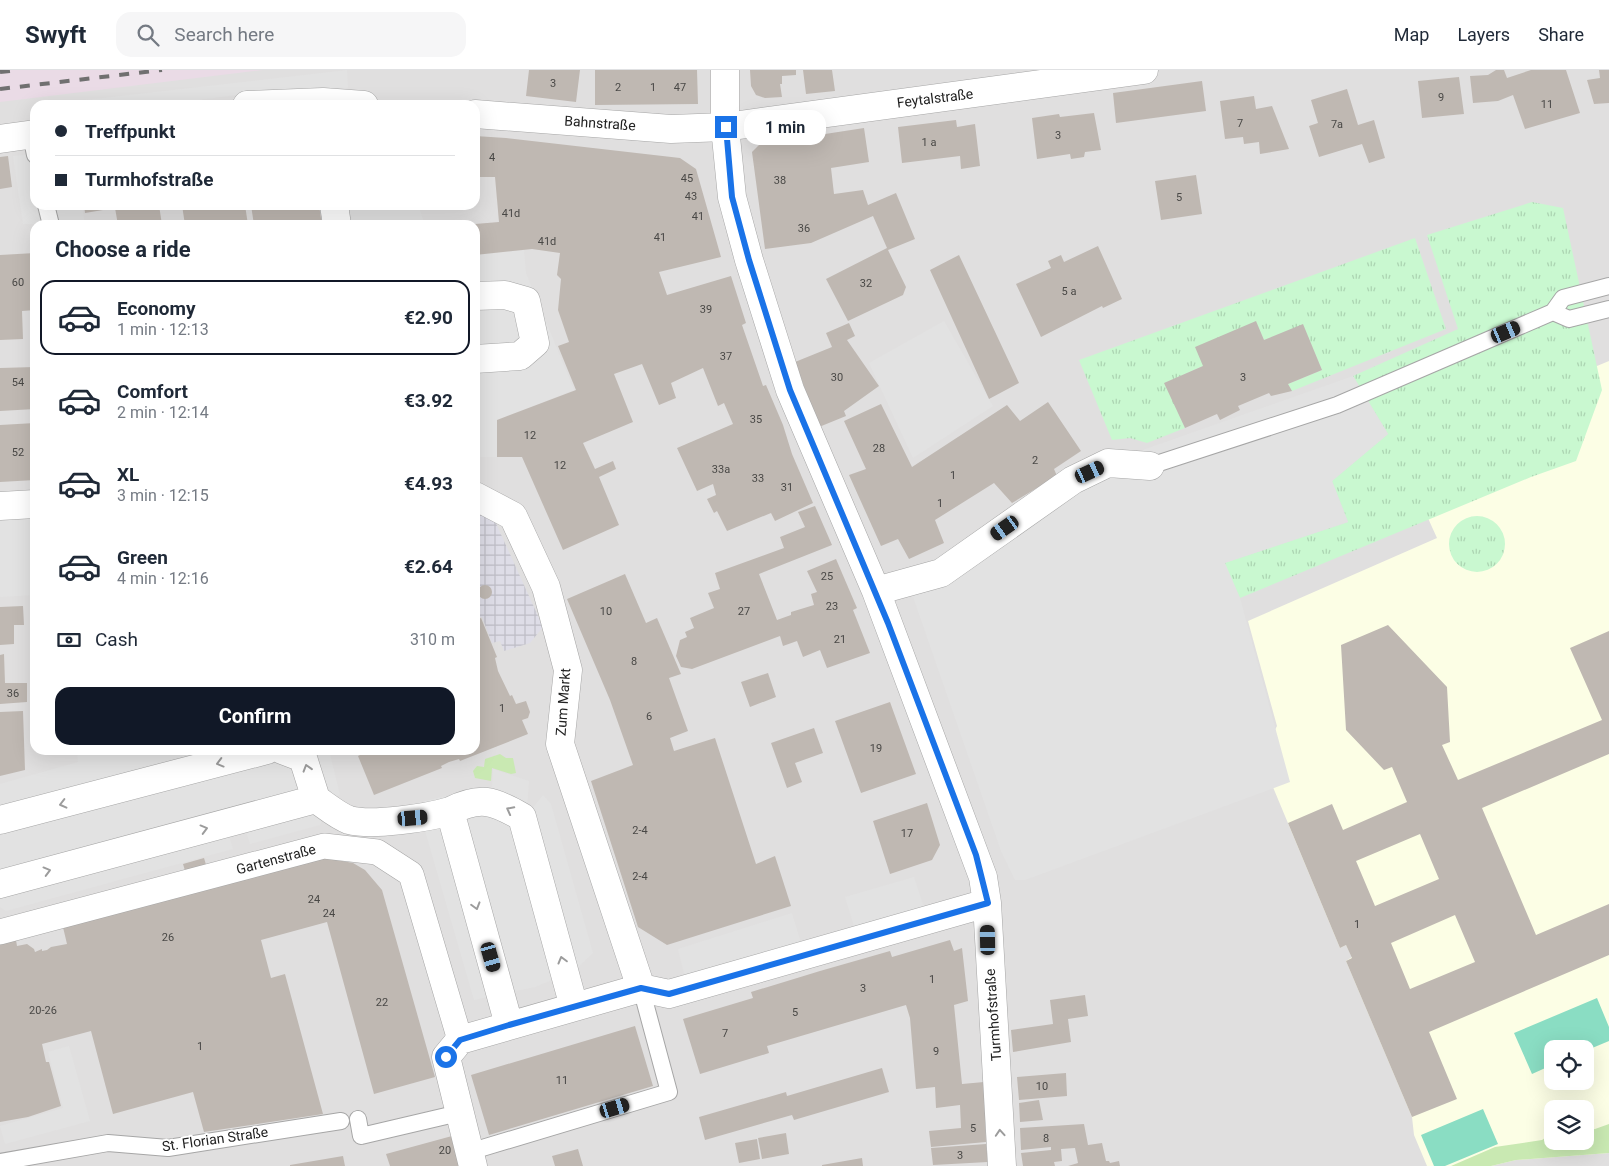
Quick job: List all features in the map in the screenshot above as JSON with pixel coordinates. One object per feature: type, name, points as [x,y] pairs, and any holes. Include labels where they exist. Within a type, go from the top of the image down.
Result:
[{"type":"street","name":"Turmhofstraße","points":[[725,70],[726,127],[732,197],[749,260],[790,390],[876,591],[976,855],[988,903],[1002,1166]]},
{"type":"street","name":"Feytalstraße","points":[[726,127],[1098,73],[1144,70]]},
{"type":"street","name":"Bahnstraße","points":[[480,114],[671,129],[726,127]]},
{"type":"street","points":[[0,139],[30,141]]},
{"type":"street","points":[[480,296],[505,295],[526,301],[535,342],[520,356],[480,359]]},
{"type":"street","points":[[876,591],[941,573],[1073,480],[1108,464],[1150,466]]},
{"type":"street","name":"Zum Markt","points":[[480,499],[513,516],[546,587],[568,670],[560,744],[641,988]]},
{"type":"street","points":[[0,506],[30,504]]},
{"type":"street","points":[[0,820],[248,755]]},
{"type":"street","points":[[295,755],[303,758],[316,800],[349,820],[378,821],[431,817],[450,811],[468,802],[485,800],[505,807],[522,817],[574,1007]]},
{"type":"street","points":[[0,884],[316,800]]},
{"type":"street","points":[[450,811],[509,1025]]},
{"type":"street","name":"Gartenstraße","points":[[0,932],[324,846],[377,852],[411,874],[453,1049],[459,1113],[471,1159]]},
{"type":"street","points":[[453,1049],[509,1025],[641,988],[669,994],[988,903]]},
{"type":"lane","points":[[1150,466],[1337,404],[1554,312],[1563,298],[1609,286]]},
{"type":"lane","points":[[1554,312],[1568,319],[1609,309]]},
{"type":"lane","points":[[471,1159],[669,1092],[641,988]]},
{"type":"lane","points":[[358,1119],[362,1136],[459,1113]]},
{"type":"lane","name":"St. Florian Straße","points":[[0,1162],[108,1143],[168,1148],[341,1121]]},
{"type":"shaded area","points":[[0,70],[1609,70],[1609,1166],[0,1166]]},
{"type":"shaded area","points":[[0,70],[263,70],[0,102]]},
{"type":"shaded area","points":[[347,70],[348,88],[244,94],[198,100],[86,100]]},
{"type":"shaded area","points":[[30,154],[30,210],[83,210],[84,220],[30,220],[30,224],[23,224],[13,156]]},
{"type":"shaded area","points":[[346,210],[420,210],[423,220],[347,220]]},
{"type":"shaded area","points":[[524,250],[526,273],[574,390],[497,420],[497,457],[480,457],[480,254]]},
{"type":"shaded area","points":[[944,321],[993,406],[913,458],[869,363]]},
{"type":"shaded area","points":[[1609,361],[1609,1153],[1516,1160],[1491,1166],[1427,1166],[1414,1135],[1412,1117],[1346,961],[1352,957],[1346,945],[1340,948],[1270,780],[1262,755],[1277,726],[1248,621],[1437,538],[1427,516],[1383,455]]},
{"type":"shaded area","points":[[1353,376],[1388,434],[1332,481],[1348,522],[1225,563],[1240,598],[1290,782],[1025,880],[1015,880],[1001,851],[910,588],[1120,458]]},
{"type":"shaded area","points":[[480,509],[494,519],[543,627],[530,643],[504,651],[500,641],[492,643],[482,617],[480,618]]},
{"type":"shaded area","points":[[30,514],[30,595],[0,597],[0,515]]},
{"type":"shaded area","points":[[77,755],[330,755],[340,795],[329,799],[320,825],[250,844],[245,828],[228,833],[233,849],[6,911],[0,907],[0,784],[78,762]]},
{"type":"shaded area","points":[[493,769],[529,781],[527,809],[531,810],[543,795],[551,804],[593,953],[574,971],[535,987],[474,1000],[417,803],[487,786],[492,789]]},
{"type":"shaded area","points":[[914,877],[924,908],[855,929],[845,897]]},
{"type":"shaded area","points":[[792,913],[802,946],[686,981],[678,949]]},
{"type":"shaded area","points":[[69,1046],[90,1121],[5,1144],[0,1126],[63,1108],[48,1052]]},
{"type":"green space","points":[[1532,202],[1563,208],[1602,390],[1576,461],[1531,477],[1240,598],[1224,563],[1348,522],[1332,481],[1388,434],[1353,376],[1458,329],[1427,235]]},
{"type":"green space","points":[[1415,238],[1446,329],[1292,391],[1288,384],[1322,370],[1303,325],[1264,340],[1256,322],[1203,366],[1165,383],[1185,428],[1147,443],[1130,438],[1112,440],[1079,360]]},
{"type":"green space","points":[[1477,516],[1492,521],[1500,529],[1505,544],[1500,559],[1492,567],[1477,572],[1462,567],[1454,559],[1449,544],[1454,529],[1462,521]]},
{"type":"green space","points":[[500,754],[506,758],[513,758],[516,773],[511,774],[492,768],[491,781],[475,778],[473,771],[477,766],[484,767],[485,759]]},
{"type":"green space","points":[[1597,998],[1609,1027],[1609,1041],[1594,1047],[1594,1040],[1544,1040],[1544,1069],[1532,1074],[1514,1033]]},
{"type":"green space","points":[[1483,1109],[1498,1144],[1445,1166],[1434,1166],[1421,1135]]},
{"type":"green space","points":[[1609,1124],[1609,1153],[1516,1160],[1491,1166],[1451,1166],[1495,1147],[1544,1139],[1544,1150],[1594,1150],[1595,1129]]},
{"type":"building","points":[[529,70],[580,70],[576,102],[526,96]]},
{"type":"building","points":[[595,70],[697,70],[698,104],[595,105]]},
{"type":"building","points":[[750,70],[796,70],[796,75],[782,76],[782,84],[780,84],[782,97],[765,98],[756,95],[751,86]]},
{"type":"building","points":[[803,70],[832,70],[835,91],[806,94]]},
{"type":"building","points":[[1496,70],[1504,70],[1507,78],[1531,70],[1566,70],[1580,113],[1525,129],[1513,95],[1498,101],[1473,103],[1470,76],[1488,75]]},
{"type":"building","points":[[1599,70],[1609,70],[1609,103],[1594,104],[1587,80],[1600,78]]},
{"type":"building","points":[[1459,77],[1464,114],[1422,118],[1418,81]]},
{"type":"building","points":[[1202,81],[1206,111],[1116,123],[1113,93]]},
{"type":"building","points":[[1347,89],[1358,125],[1374,120],[1385,158],[1369,163],[1362,144],[1319,157],[1309,126],[1318,123],[1311,100]]},
{"type":"building","points":[[1254,96],[1256,109],[1272,106],[1289,149],[1260,154],[1259,142],[1244,144],[1243,137],[1225,139],[1220,101]]},
{"type":"building","points":[[1094,113],[1101,150],[1085,152],[1084,157],[1071,159],[1070,154],[1037,159],[1032,118],[1059,114],[1060,117]]},
{"type":"building","points":[[956,120],[957,127],[975,124],[980,166],[961,169],[960,156],[902,163],[898,127]]},
{"type":"building","points":[[864,128],[869,162],[831,168],[834,194],[863,190],[868,205],[896,193],[915,239],[888,250],[906,287],[903,295],[848,321],[826,279],[887,248],[873,216],[811,243],[765,249],[752,152],[760,144]]},
{"type":"building","points":[[480,136],[680,158],[696,169],[721,257],[659,272],[667,295],[731,276],[746,323],[742,325],[763,386],[766,385],[813,503],[775,521],[771,513],[727,531],[717,511],[714,513],[707,499],[716,495],[713,484],[697,491],[677,448],[733,424],[724,403],[718,406],[703,368],[671,383],[676,398],[659,405],[642,364],[614,374],[633,422],[583,443],[595,469],[613,461],[616,469],[599,477],[619,525],[563,550],[522,457],[497,457],[497,420],[576,390],[558,346],[569,342],[558,310],[561,279],[557,275],[560,253],[532,249],[480,254],[480,224],[499,222],[495,177],[480,177]]},
{"type":"building","points":[[8,156],[12,187],[0,189],[0,157]]},
{"type":"building","points":[[1196,175],[1202,214],[1161,220],[1155,181]]},
{"type":"building","points":[[85,210],[103,210],[85,213]]},
{"type":"building","points":[[115,210],[160,210],[161,220],[117,220]]},
{"type":"building","points":[[183,210],[246,210],[247,220],[184,220]]},
{"type":"building","points":[[252,210],[320,210],[321,220],[253,220]]},
{"type":"building","points":[[1098,246],[1122,299],[1103,308],[1102,306],[1041,337],[1016,284],[1051,268],[1048,261],[1061,255],[1064,262]]},
{"type":"building","points":[[30,253],[30,310],[22,311],[23,339],[0,340],[0,255]]},
{"type":"building","points":[[959,255],[1019,383],[989,399],[930,270]]},
{"type":"building","points":[[1256,321],[1264,340],[1303,324],[1322,370],[1288,384],[1292,391],[1271,396],[1269,393],[1238,406],[1240,410],[1220,420],[1217,414],[1185,428],[1164,383],[1203,366],[1195,347]]},
{"type":"building","points":[[849,323],[855,336],[847,340],[879,386],[844,411],[846,416],[819,427],[795,362],[832,347],[826,333]]},
{"type":"building","points":[[30,367],[30,409],[0,411],[0,368]]},
{"type":"building","points":[[1048,402],[1081,451],[1054,469],[1057,476],[1012,503],[994,483],[935,520],[944,543],[909,559],[898,539],[881,546],[849,475],[866,469],[844,421],[881,404],[912,467],[1007,405],[1020,421]]},
{"type":"building","points":[[30,423],[30,480],[0,482],[0,425]]},
{"type":"building","points":[[815,506],[832,545],[759,574],[777,620],[791,615],[791,612],[814,605],[811,594],[817,592],[807,571],[836,559],[857,608],[853,610],[870,653],[827,668],[820,650],[803,657],[797,641],[783,646],[780,636],[692,669],[681,667],[676,656],[680,640],[687,637],[685,632],[694,628],[690,618],[714,608],[708,593],[720,589],[715,573],[784,548],[780,537],[805,527],[798,512]]},
{"type":"building","points":[[625,574],[646,623],[657,618],[681,674],[669,678],[688,731],[670,738],[674,751],[715,738],[756,864],[775,856],[791,906],[667,945],[638,927],[591,781],[633,765],[610,700],[567,599]]},
{"type":"building","points":[[482,585],[488,585],[492,589],[492,595],[488,599],[480,597],[480,587]]},
{"type":"building","points":[[23,606],[24,625],[14,625],[14,644],[0,645],[0,607]]},
{"type":"building","points":[[480,618],[497,657],[495,658],[498,671],[510,696],[512,695],[516,704],[526,701],[530,712],[528,718],[522,720],[528,734],[480,753]]},
{"type":"building","points":[[1388,625],[1447,687],[1450,742],[1442,745],[1458,780],[1602,720],[1570,648],[1609,631],[1609,754],[1482,808],[1536,935],[1609,904],[1609,955],[1429,1032],[1457,1099],[1412,1117],[1346,961],[1352,958],[1346,945],[1340,948],[1288,823],[1332,804],[1343,830],[1407,802],[1392,767],[1384,770],[1346,730],[1341,645]],"holes":[[[1420,834],[1439,879],[1375,906],[1356,861]],[[1455,915],[1475,962],[1410,989],[1391,943]]]},
{"type":"building","points":[[4,654],[5,683],[27,683],[27,702],[0,704],[0,655]]},
{"type":"building","points":[[768,673],[776,697],[750,707],[741,682]]},
{"type":"building","points":[[890,702],[916,774],[861,793],[835,721]]},
{"type":"building","points":[[23,711],[25,770],[0,776],[0,712]]},
{"type":"building","points":[[814,728],[823,753],[795,763],[802,782],[787,788],[771,743]]},
{"type":"building","points":[[475,755],[460,761],[459,759],[449,762],[441,766],[442,768],[374,795],[358,756]]},
{"type":"building","points":[[927,803],[940,845],[932,860],[890,874],[873,821]]},
{"type":"building","points":[[204,858],[207,868],[186,874],[183,864]]},
{"type":"building","points":[[326,858],[353,863],[365,870],[382,890],[435,1077],[374,1094],[327,922],[261,940],[271,978],[285,974],[323,1114],[204,1132],[193,1092],[113,1114],[91,1031],[42,1044],[61,1106],[28,1117],[0,1122],[0,943],[16,940],[17,946],[27,944],[35,952],[42,949],[42,951],[47,950],[51,947],[67,944],[62,923]]},
{"type":"building","points":[[950,940],[954,951],[962,948],[968,1001],[954,1005],[962,1084],[984,1082],[986,1142],[931,1147],[929,1131],[961,1128],[960,1105],[936,1108],[935,1087],[916,1089],[910,1018],[906,1005],[767,1046],[769,1053],[700,1074],[683,1019],[753,998],[751,992],[820,971],[890,951],[892,957]]},
{"type":"building","points":[[1085,995],[1088,1016],[1068,1019],[1071,1042],[1013,1052],[1011,1030],[1053,1024],[1050,1000]]},
{"type":"building","points":[[635,1026],[653,1086],[489,1135],[471,1075]]},
{"type":"building","points":[[882,1068],[889,1092],[794,1120],[792,1115],[705,1140],[699,1117],[786,1092],[787,1096]]},
{"type":"building","points":[[1066,1073],[1067,1096],[1019,1100],[1017,1077]]},
{"type":"building","points":[[1039,1100],[1043,1120],[1020,1122],[1019,1103]]},
{"type":"building","points":[[1084,1124],[1088,1145],[1102,1143],[1106,1161],[1110,1163],[1119,1161],[1120,1166],[1068,1166],[1078,1163],[1075,1148],[1061,1149],[1062,1161],[1054,1162],[1055,1166],[1023,1166],[1021,1153],[1051,1150],[1051,1147],[1021,1150],[1020,1128]]},
{"type":"building","points":[[786,1133],[789,1154],[762,1159],[758,1138]]},
{"type":"building","points":[[452,1136],[460,1166],[390,1166],[386,1154]]},
{"type":"building","points":[[757,1139],[760,1159],[739,1163],[735,1143]]},
{"type":"building","points":[[986,1144],[988,1162],[933,1165],[931,1148]]},
{"type":"building","points":[[578,1149],[583,1166],[555,1166],[552,1156]]},
{"type":"building","points":[[343,1156],[345,1166],[290,1166],[290,1165]]},
{"type":"building","points":[[862,1158],[863,1166],[822,1166],[822,1165]]},
{"type":"railway","points":[[0,72],[18,70]]},
{"type":"railway","points":[[0,89],[162,70]]},
{"type":"route","points":[[446,1057],[460,1040],[509,1025],[641,988],[669,994],[988,903],[983,876],[976,855],[876,591],[790,390],[749,260],[732,197],[726,127]]}]
